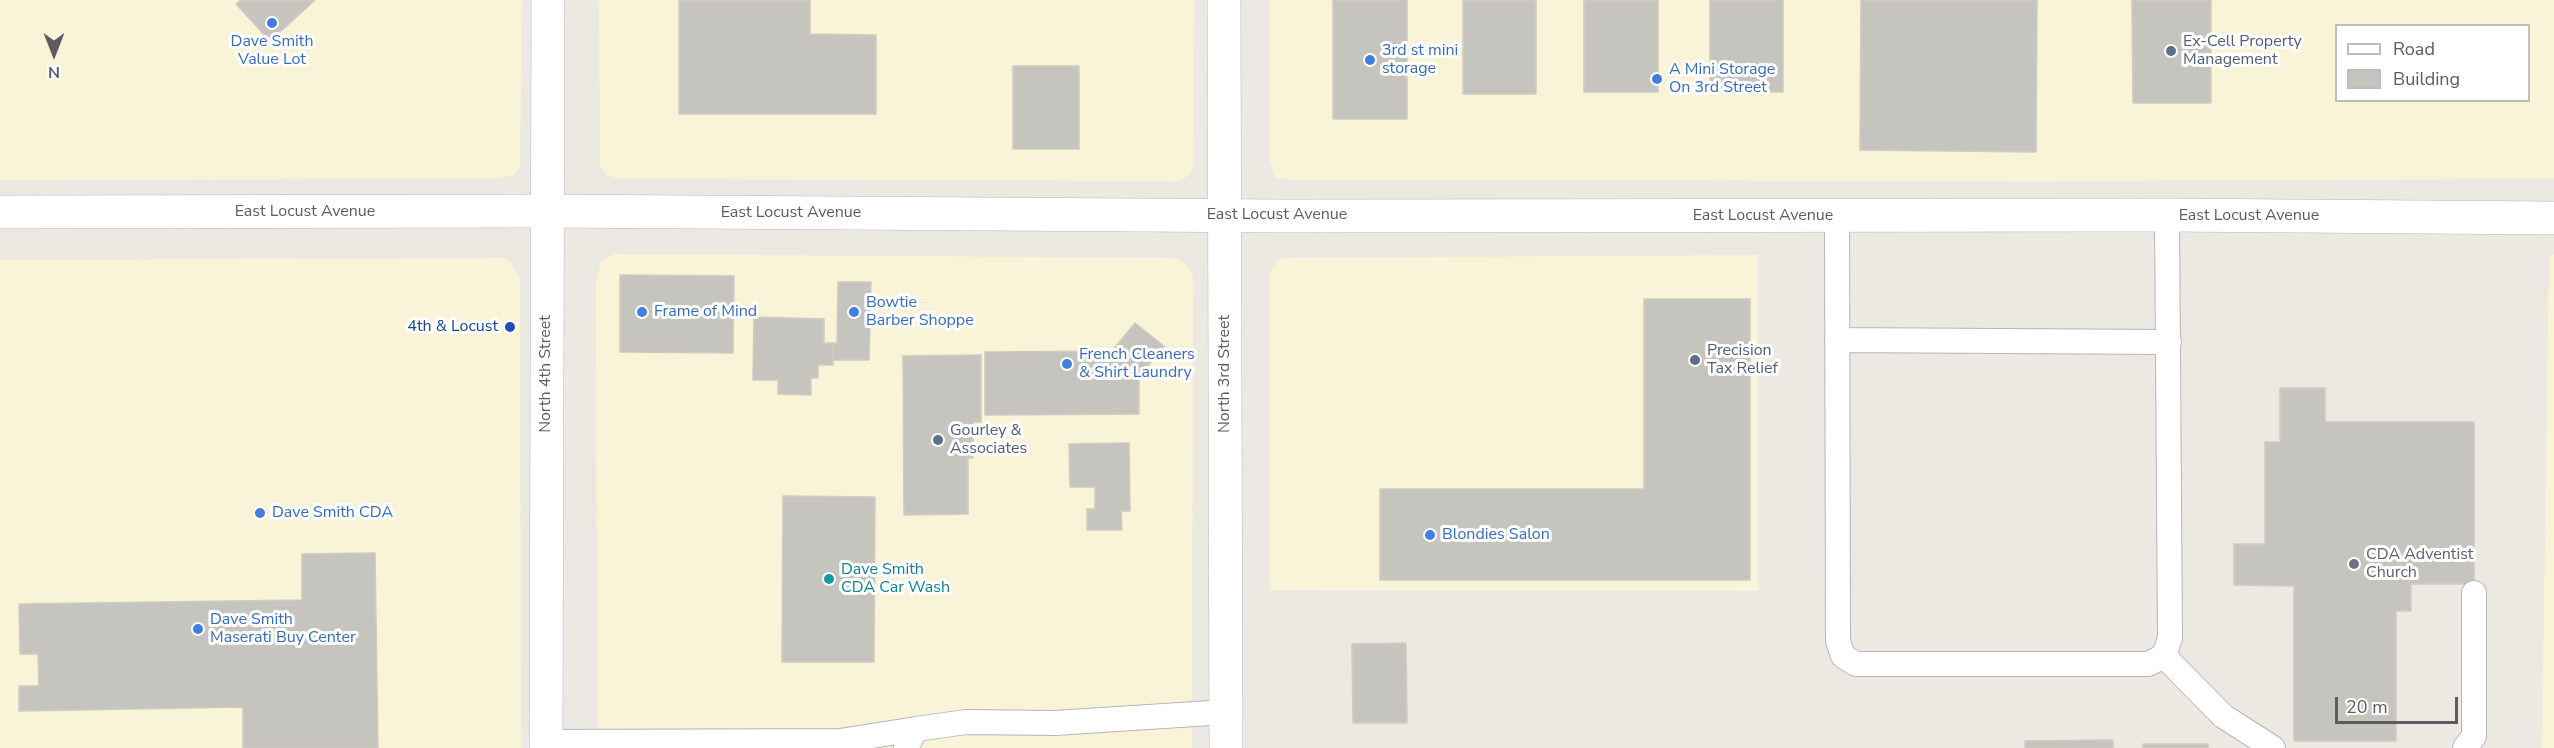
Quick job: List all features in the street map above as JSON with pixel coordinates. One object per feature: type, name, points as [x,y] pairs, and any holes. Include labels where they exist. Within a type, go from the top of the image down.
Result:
[{"type":"street","name":"North 4th Street","points":[[546,745],[548,0]]},
{"type":"street","name":"North 3rd Street","points":[[1224,0],[1226,748]]},
{"type":"street","name":"East Locust Avenue","points":[[0,212],[547,211],[2554,218]]},
{"type":"lane","points":[[1837,215],[1838,641],[1843,656],[1856,664],[2148,664],[2164,656],[2170,638],[2167,215]]},
{"type":"lane","points":[[1837,340],[2169,342]]},
{"type":"lane","points":[[2465,748],[2474,736],[2474,593]]},
{"type":"lane","points":[[2164,656],[2223,716],[2273,748]]},
{"type":"lane","points":[[546,745],[911,738],[966,722],[1055,723],[1226,712]]},
{"type":"shaded area","points":[[0,0],[522,0],[520,165],[516,173],[495,179],[0,180]]},
{"type":"shaded area","points":[[599,0],[1194,0],[1193,167],[1187,177],[1177,181],[619,179],[607,175],[600,166]]},
{"type":"shaded area","name":"A Mini Storage On 3rd Street","points":[[1270,0],[2554,0],[2554,179],[1287,180],[1275,177],[1269,158]]},
{"type":"shaded area","points":[[615,254],[1174,258],[1186,263],[1193,276],[1192,748],[597,748],[596,282],[601,261]]},
{"type":"shaded area","points":[[1758,255],[1758,591],[1270,590],[1269,276],[1272,268],[1281,258]]},
{"type":"shaded area","points":[[2549,255],[2554,255],[2554,748],[2542,748]]},
{"type":"shaded area","name":"Dave Smith CDA","points":[[504,258],[511,263],[520,278],[521,748],[0,748],[0,260]]},
{"type":"building","name":"Dave Smith Value Lot","points":[[241,0],[315,0],[270,41],[236,4]]},
{"type":"building","points":[[679,0],[810,0],[810,34],[876,35],[876,114],[679,114]]},
{"type":"building","name":"3rd st mini storage","points":[[1333,0],[1407,0],[1407,119],[1333,119]]},
{"type":"building","points":[[1463,0],[1536,0],[1536,94],[1463,94]]},
{"type":"building","points":[[1584,0],[1658,0],[1658,92],[1584,92]]},
{"type":"building","points":[[1710,0],[1783,0],[1783,92],[1710,92]]},
{"type":"building","points":[[1861,0],[2037,0],[2036,152],[1860,150]]},
{"type":"building","name":"Ex-Cell Property Management","points":[[2132,0],[2211,0],[2211,103],[2133,103]]},
{"type":"building","points":[[1013,66],[1079,66],[1079,149],[1013,149]]},
{"type":"building","points":[[620,275],[734,276],[733,353],[620,352]]},
{"type":"building","name":"Bowtie Barber Shoppe","points":[[838,282],[871,282],[869,360],[832,360],[833,343],[837,343]]},
{"type":"building","points":[[1644,299],[1750,299],[1750,580],[1380,580],[1380,489],[1644,489]]},
{"type":"building","points":[[754,317],[824,319],[824,343],[833,343],[833,365],[818,365],[818,378],[811,378],[811,395],[778,394],[778,380],[753,380]]},
{"type":"building","name":"French Cleaners & Shirt Laundry","points":[[1135,323],[1164,346],[1139,377],[1139,414],[985,415],[985,352],[1112,351]]},
{"type":"building","name":"Gourley & Associates","points":[[981,355],[981,422],[973,422],[973,458],[968,458],[968,514],[904,515],[903,356]]},
{"type":"building","name":"CDA Adventist Church","points":[[2280,388],[2325,388],[2325,422],[2474,422],[2474,584],[2411,584],[2411,611],[2396,611],[2396,741],[2294,741],[2294,586],[2234,585],[2234,544],[2265,544],[2265,442],[2280,442]]},
{"type":"building","points":[[1129,443],[1130,511],[1121,511],[1122,530],[1087,530],[1087,509],[1095,509],[1095,487],[1070,487],[1069,444]]},
{"type":"building","name":"Dave Smith CDA Car Wash","points":[[783,496],[875,497],[874,662],[782,662]]},
{"type":"building","name":"Dave Smith Maserati Buy Center","points":[[375,553],[378,748],[243,748],[243,707],[19,711],[19,686],[39,686],[38,654],[20,654],[19,604],[302,600],[302,554]]},
{"type":"building","points":[[1406,643],[1407,723],[1353,723],[1352,644]]},
{"type":"building","points":[[2113,740],[2113,748],[2025,748],[2025,741]]},
{"type":"building","points":[[2143,744],[2208,744],[2208,748],[2143,748]]},
{"type":"place","name":"Dave Smith Value Lot","points":[[272,23]]},
{"type":"place","name":"Ex-Cell Property Management","points":[[2171,51]]},
{"type":"place","name":"3rd st mini storage","points":[[1370,60]]},
{"type":"place","name":"A Mini Storage On 3rd Street","points":[[1657,79]]},
{"type":"place","name":"Frame of Mind","points":[[642,312]]},
{"type":"place","name":"Bowtie Barber Shoppe","points":[[854,312]]},
{"type":"place","name":"4th & Locust","points":[[510,327]]},
{"type":"place","name":"Precision Tax Relief","points":[[1695,360]]},
{"type":"place","name":"French Cleaners & Shirt Laundry","points":[[1067,364]]},
{"type":"place","name":"Gourley & Associates","points":[[938,440]]},
{"type":"place","name":"Dave Smith CDA","points":[[260,513]]},
{"type":"place","name":"Blondies Salon","points":[[1430,535]]},
{"type":"place","name":"CDA Adventist Church","points":[[2354,564]]},
{"type":"place","name":"Dave Smith CDA Car Wash","points":[[829,579]]},
{"type":"place","name":"Dave Smith Maserati Buy Center","points":[[198,629]]}]
